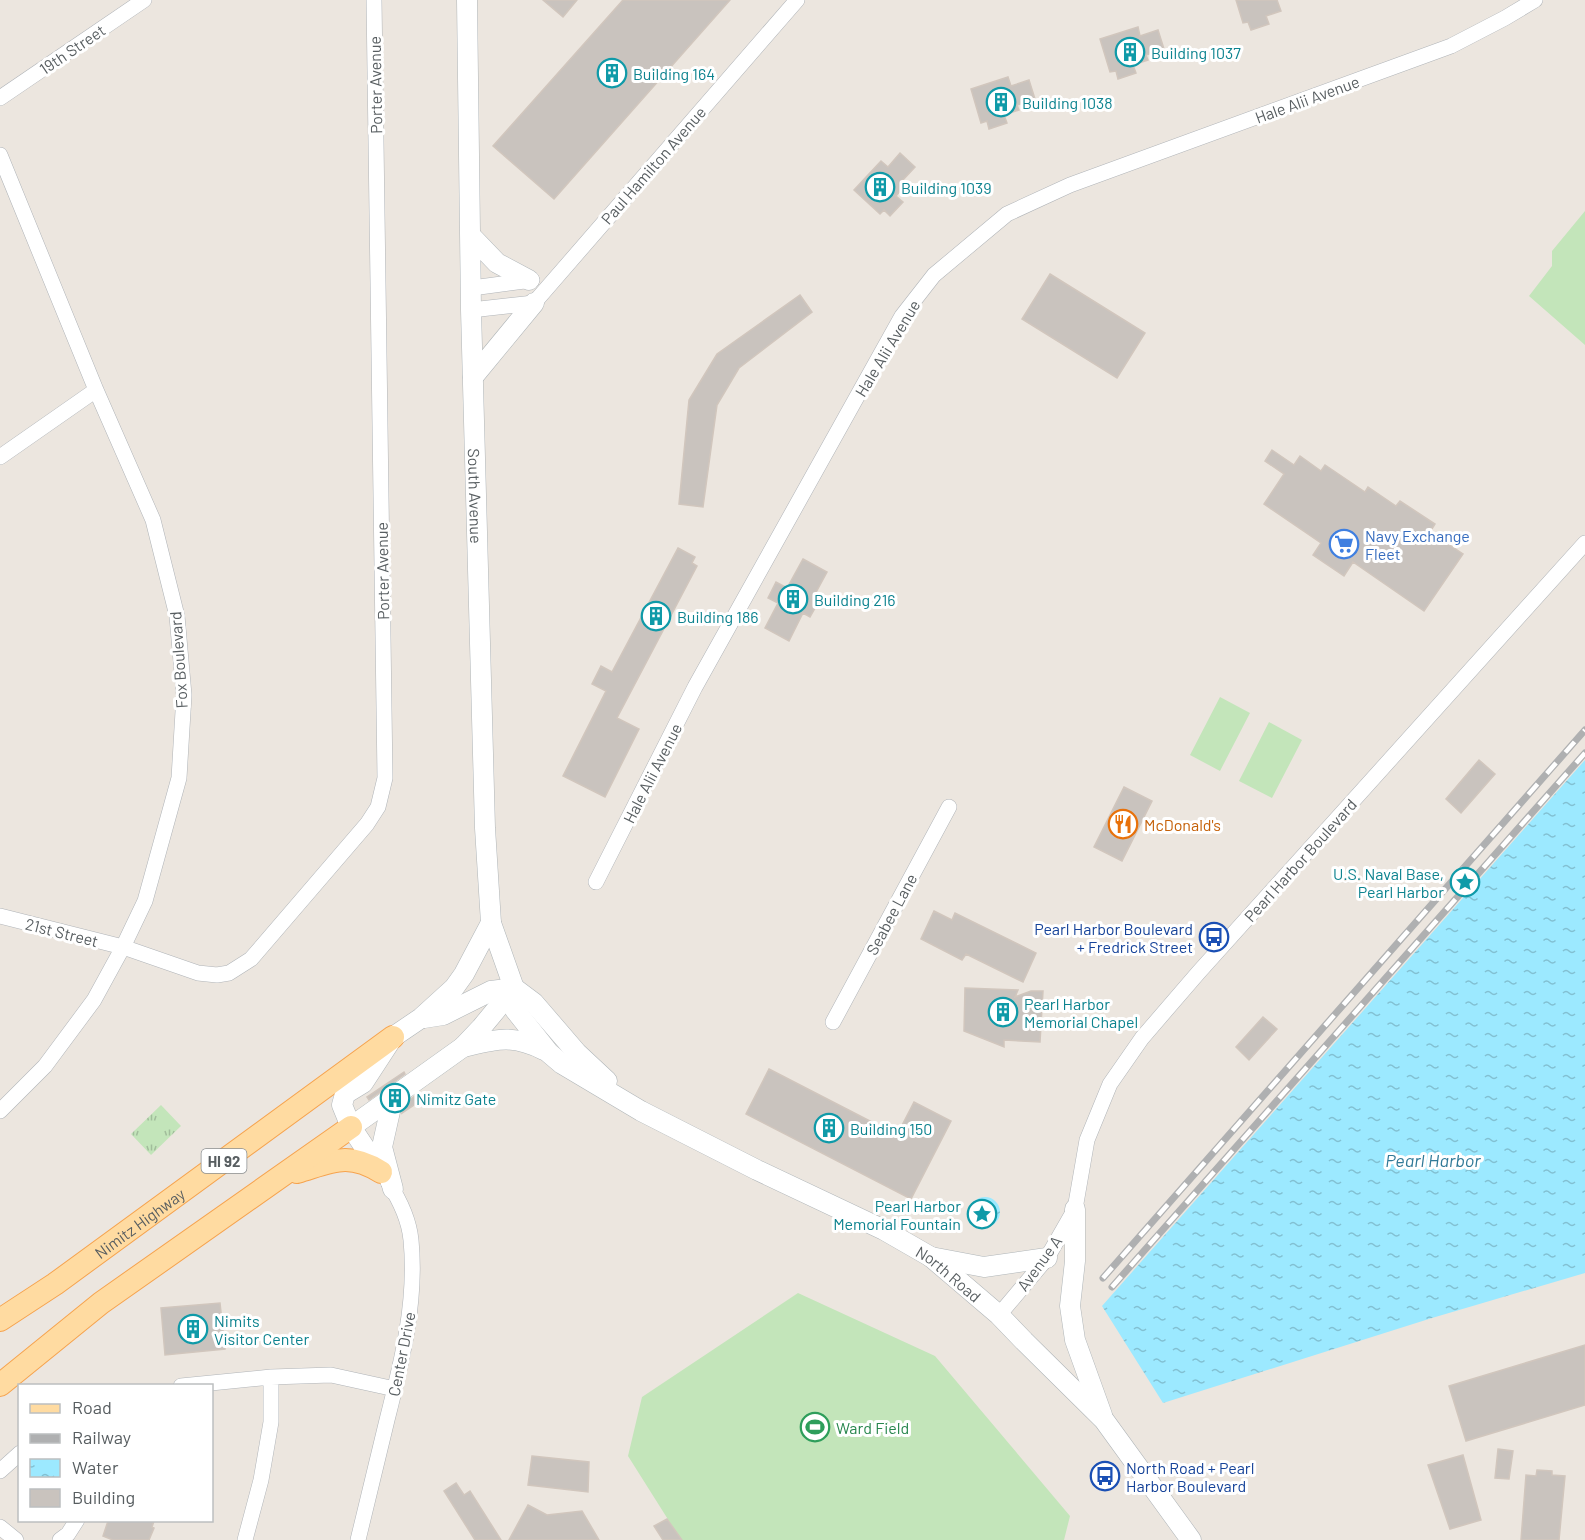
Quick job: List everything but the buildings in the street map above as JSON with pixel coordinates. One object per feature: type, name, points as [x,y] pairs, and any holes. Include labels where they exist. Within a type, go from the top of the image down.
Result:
[{"type":"main road","name":"Nimitz Highway","points":[[0,1320],[55,1284],[393,1037]]},
{"type":"main road","name":"HI 92","points":[[0,1385],[101,1303],[351,1127]]},
{"type":"main road","points":[[279,1178],[342,1159],[370,1165],[387,1180]]},
{"type":"main road","points":[[0,1331],[55,1284]]},
{"type":"street","name":"19th Street","points":[[0,98],[144,0]]},
{"type":"street","name":"Porter Avenue","points":[[123,947],[198,973],[217,975],[229,973],[240,967],[251,959],[367,824],[382,798],[385,778],[374,0]]},
{"type":"street","name":"South Avenue","points":[[467,0],[471,310],[485,828],[491,923],[514,987]]},
{"type":"street","name":"Paul Hamilton Avenue","points":[[534,303],[796,0]]},
{"type":"street","name":"Hale Alii Avenue","points":[[596,882],[710,661],[902,316],[934,275],[1007,214],[1070,185],[1451,46],[1535,0]]},
{"type":"street","name":"Fox Boulevard","points":[[0,154],[96,390],[153,520],[177,616],[184,695],[179,778],[145,901],[94,1000],[45,1066],[0,1112]]},
{"type":"street","points":[[471,236],[497,263],[529,280]]},
{"type":"street","points":[[472,288],[556,277]]},
{"type":"street","points":[[471,310],[534,303]]},
{"type":"street","points":[[473,377],[534,303]]},
{"type":"street","points":[[0,457],[96,390]]},
{"type":"street","name":"Pearl Harbor Boulevard","points":[[1074,1209],[1087,1140],[1110,1084],[1142,1038],[1585,543]]},
{"type":"street","name":"Seabee Lane","points":[[833,1022],[949,807]]},
{"type":"street","name":"21st Street","points":[[0,916],[123,947]]},
{"type":"street","points":[[421,1018],[454,988],[491,923]]},
{"type":"street","points":[[421,1018],[443,1015],[491,991],[514,987]]},
{"type":"street","points":[[463,1047],[514,987]]},
{"type":"street","name":"North Road","points":[[514,987],[515,1010],[549,1053],[562,1064],[631,1105],[757,1170],[884,1230],[931,1257],[999,1314],[1104,1420],[1191,1540]]},
{"type":"street","name":"North Road","points":[[514,987],[534,1003],[577,1053],[631,1105]]},
{"type":"street","name":"Nimitz Highway","points":[[393,1037],[421,1018]]},
{"type":"street","points":[[387,1180],[351,1127],[342,1105],[345,1094],[363,1083],[393,1037]]},
{"type":"street","points":[[463,1047],[505,1039],[526,1041],[549,1053]]},
{"type":"street","name":"HI 92","points":[[351,1127],[463,1047]]},
{"type":"street","points":[[387,1180],[382,1147],[393,1098]]},
{"type":"street","name":"Center Drive","points":[[358,1540],[395,1389],[408,1325],[411,1239],[400,1199],[387,1180]]},
{"type":"street","points":[[1074,1209],[1074,1261],[1070,1306],[1075,1340],[1104,1420]]},
{"type":"street","name":"Avenue A","points":[[999,1314],[1047,1258],[1074,1209]]},
{"type":"street","points":[[931,1257],[984,1267],[1047,1258]]},
{"type":"street","points":[[201,1384],[271,1377],[331,1375],[395,1389]]},
{"type":"street","points":[[245,1540],[261,1480],[271,1422],[271,1377]]},
{"type":"street","points":[[0,1471],[18,1455]]},
{"type":"street","points":[[60,1540],[68,1534],[76,1522]]},
{"type":"street","points":[[0,1527],[16,1540]]},
{"type":"green space","points":[[1585,211],[1585,345],[1529,296],[1552,266],[1552,251]]},
{"type":"green space","points":[[1220,697],[1250,713],[1220,771],[1190,755]]},
{"type":"green space","points":[[1269,722],[1302,740],[1272,798],[1239,781]]},
{"type":"green space","points":[[161,1105],[181,1126],[151,1155],[131,1134]]},
{"type":"green space","name":"Ward Field","points":[[798,1293],[935,1356],[1070,1516],[1064,1540],[681,1540],[628,1456],[642,1397]]},
{"type":"water","name":"Pearl Harbor","points":[[1585,760],[1585,1273],[1432,1318],[1163,1403],[1102,1306]]},
{"type":"water","name":"Pearl Harbor Memorial Fountain","points":[[985,1197],[996,1201],[1000,1212],[996,1223],[985,1227],[974,1223],[970,1212],[974,1201]]},
{"type":"railway","points":[[1103,1278],[1585,730]]},
{"type":"railway","points":[[1112,1287],[1585,753]]},
{"type":"place","name":"Building 1037","points":[[1130,52]]},
{"type":"place","name":"Building 164","points":[[612,73]]},
{"type":"place","name":"Building 1038","points":[[1001,102]]},
{"type":"place","name":"Building 1039","points":[[880,187]]},
{"type":"place","name":"Navy Exchange Fleet","points":[[1344,544]]},
{"type":"place","name":"Building 216","points":[[793,599]]},
{"type":"place","name":"Building 186","points":[[656,616]]},
{"type":"place","name":"McDonald's","points":[[1123,824]]},
{"type":"place","name":"U.S. Naval Base, Pearl Harbor","points":[[1465,882]]},
{"type":"place","name":"Pearl Harbor Boulevard + Fredrick Street","points":[[1214,937]]},
{"type":"place","name":"Pearl Harbor Memorial Chapel","points":[[1003,1012]]},
{"type":"place","name":"Nimitz Gate","points":[[395,1098]]},
{"type":"place","name":"Building 150","points":[[829,1128]]},
{"type":"place","name":"Pearl Harbor Memorial Fountain","points":[[982,1214]]},
{"type":"place","name":"Nimits Visitor Center","points":[[193,1329]]},
{"type":"place","name":"Ward Field","points":[[815,1427]]},
{"type":"place","name":"North Road + Pearl Harbor Boulevard","points":[[1105,1476]]}]
